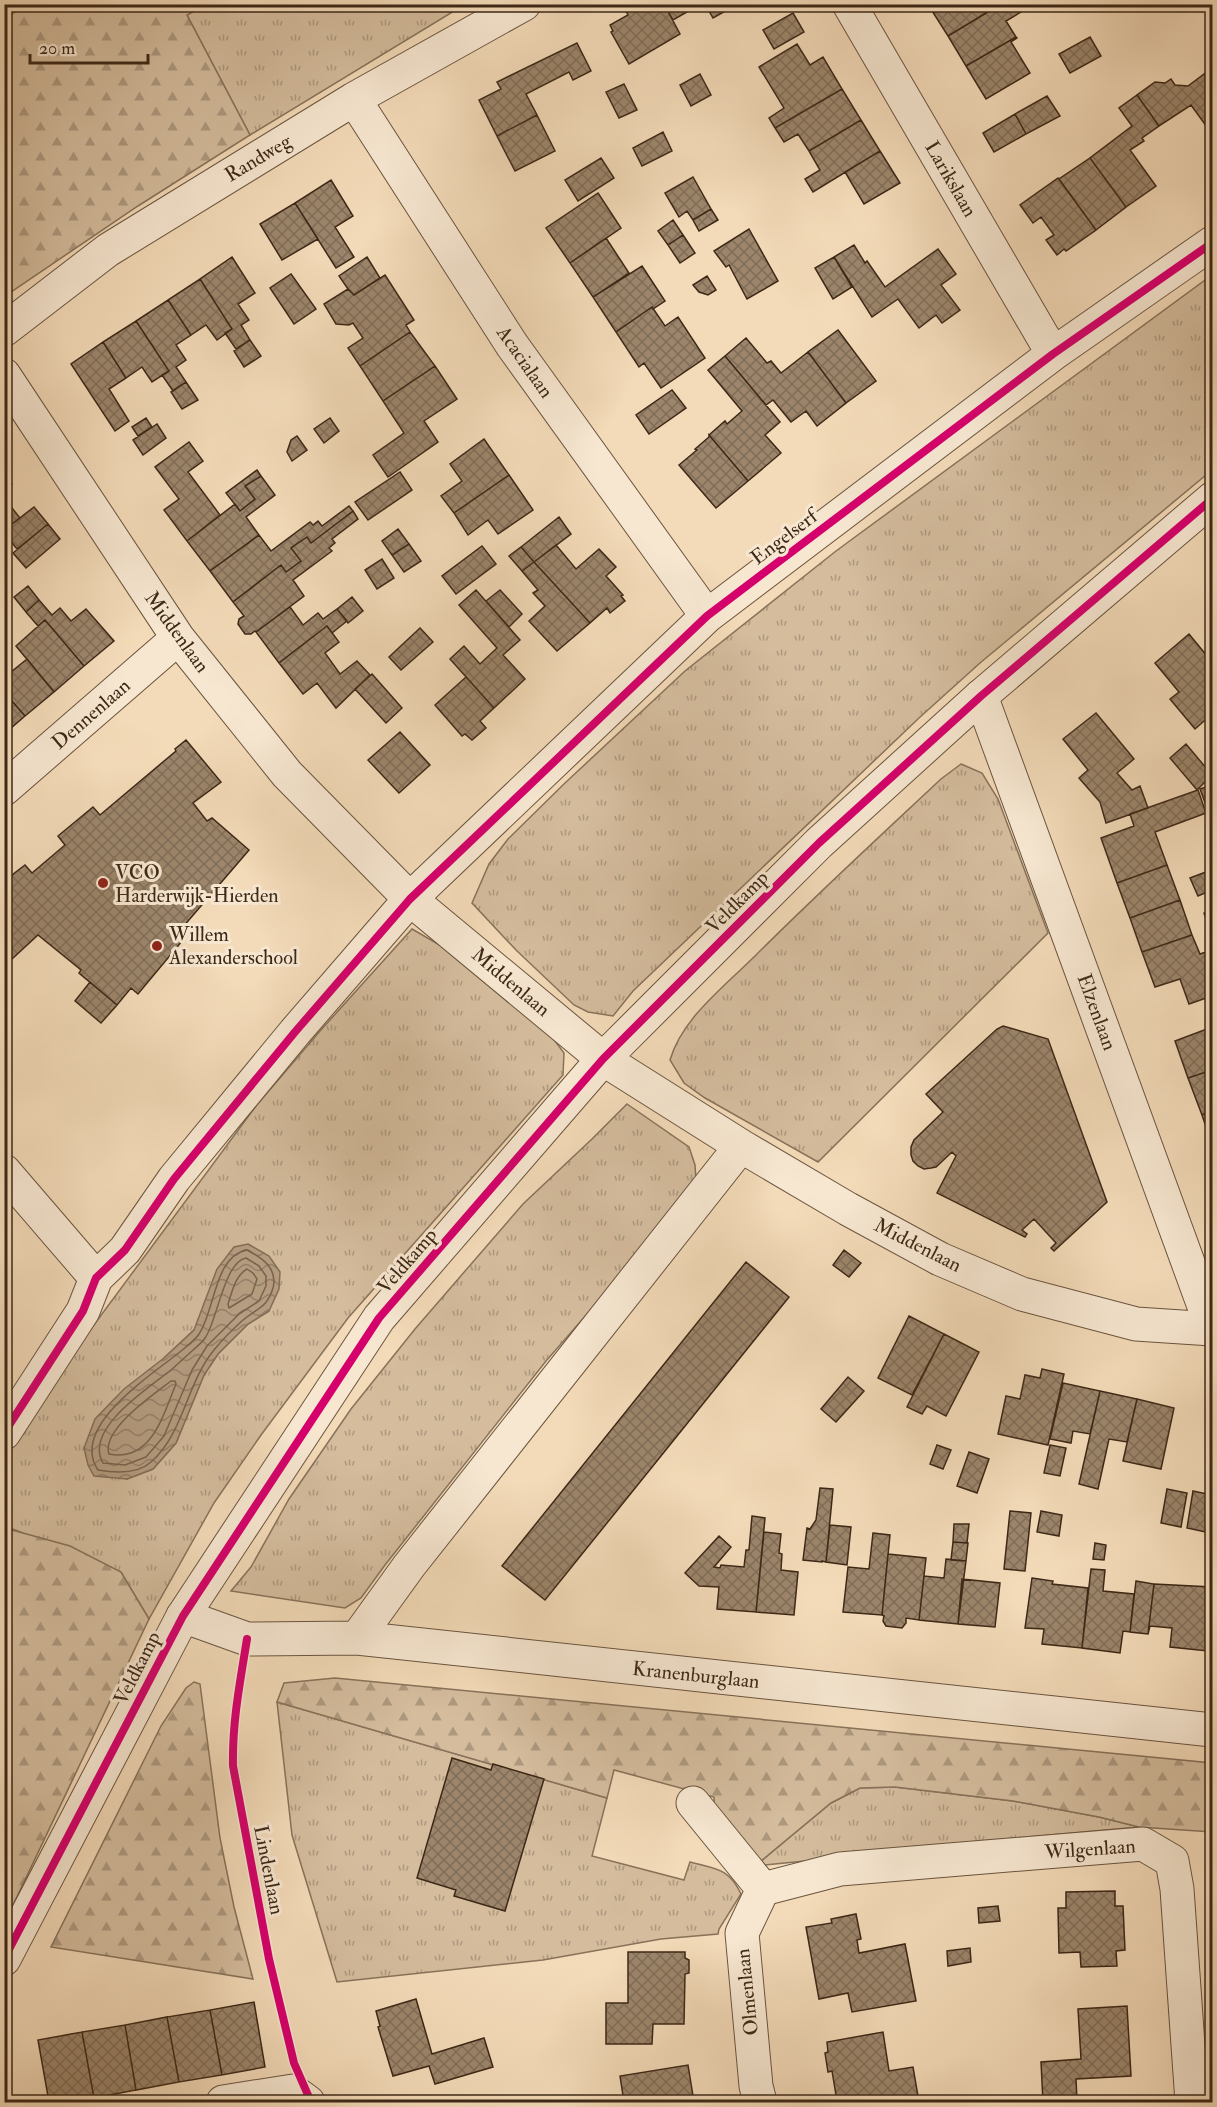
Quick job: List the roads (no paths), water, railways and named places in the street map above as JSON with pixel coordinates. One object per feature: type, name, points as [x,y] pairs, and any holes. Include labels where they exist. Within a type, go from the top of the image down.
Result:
[{"type":"street","name":"Randweg","points":[[4,330],[108,250],[354,99],[524,4]]},
{"type":"street","name":"Larikslaan","points":[[849,4],[1053,354]]},
{"type":"street","name":"Acacialaan","points":[[354,99],[512,345],[707,616]]},
{"type":"street","name":"Engelserf","points":[[410,899],[707,616],[1053,354],[1212,243]]},
{"type":"street","name":"Middenlaan","points":[[4,375],[178,638],[287,774],[410,899],[603,1059],[741,1146],[848,1209],[940,1259],[1022,1294],[1136,1324],[1212,1329]]},
{"type":"street","points":[[981,696],[1212,499]]},
{"type":"street","name":"Dennenlaan","points":[[4,789],[178,638]]},
{"type":"street","name":"Veldkamp","points":[[4,1959],[183,1616],[379,1318],[603,1059],[819,843],[981,696]]},
{"type":"street","name":"Elzenlaan","points":[[981,696],[1212,1329]]},
{"type":"street","points":[[4,1433],[83,1311],[96,1278],[124,1250],[174,1179],[294,1032],[410,899]]},
{"type":"street","points":[[357,1638],[409,1566],[741,1146]]},
{"type":"street","points":[[4,1171],[96,1278]]},
{"type":"street","name":"Kranenburglaan","points":[[183,1616],[248,1640],[357,1638],[1212,1730]]},
{"type":"street","points":[[693,1803],[763,1889]]},
{"type":"street","name":"Wilgenlaan","points":[[763,1889],[840,1869],[1143,1844],[1172,1861],[1177,1889],[1192,2103]]},
{"type":"street","name":"Olmenlaan","points":[[760,2103],[756,2086],[742,1933],[763,1889]]},
{"type":"street","points":[[223,2103],[293,2091],[308,2103]]},
{"type":"water","points":[[248,1244],[269,1256],[280,1272],[279,1289],[269,1311],[248,1324],[218,1354],[204,1375],[176,1443],[153,1469],[127,1479],[94,1476],[88,1465],[84,1448],[95,1419],[124,1389],[164,1358],[194,1330],[217,1269],[234,1247]]},
{"type":"place","name":"VCO Harderwijk-Hierden","points":[[103,883]]},
{"type":"place","name":"Willem Alexanderschool","points":[[157,946]]}]
